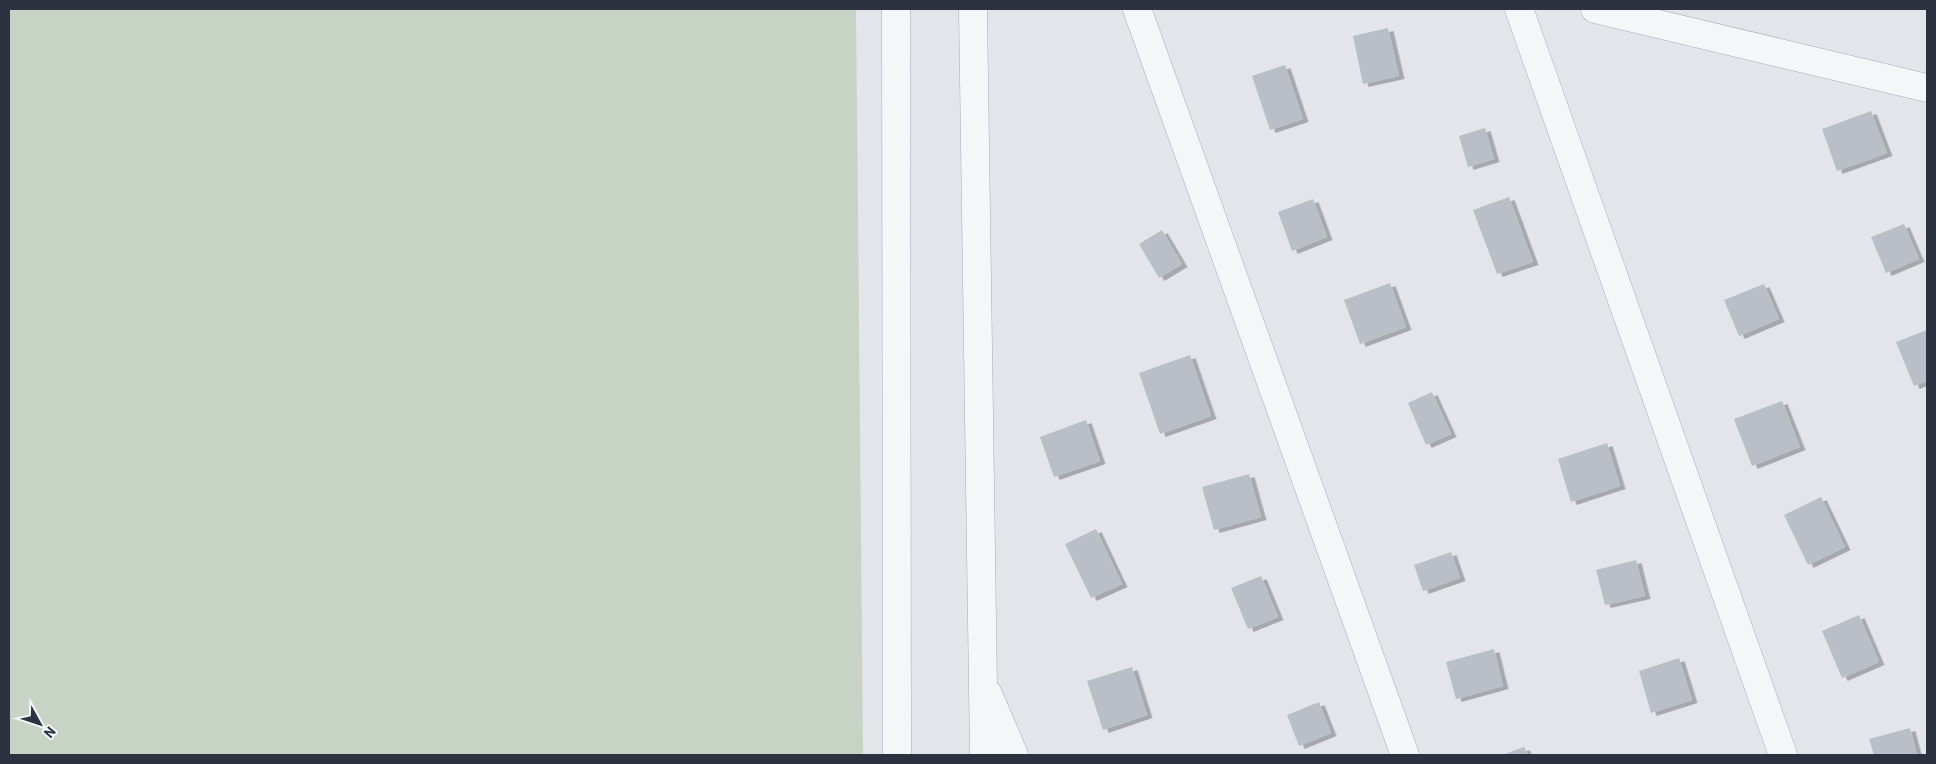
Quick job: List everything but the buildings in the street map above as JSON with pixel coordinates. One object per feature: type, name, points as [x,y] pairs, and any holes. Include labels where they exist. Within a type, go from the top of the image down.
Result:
[{"type":"street","points":[[896,9],[897,755]]},
{"type":"street","points":[[974,9],[984,755]]},
{"type":"street","points":[[1137,9],[1405,755]]},
{"type":"street","points":[[1519,9],[1783,755]]},
{"type":"street","points":[[1595,9],[1925,93]]},
{"type":"street","points":[[983,681],[1014,755]]},
{"type":"green space","points":[[9,9],[856,9],[863,755],[9,755]]}]
